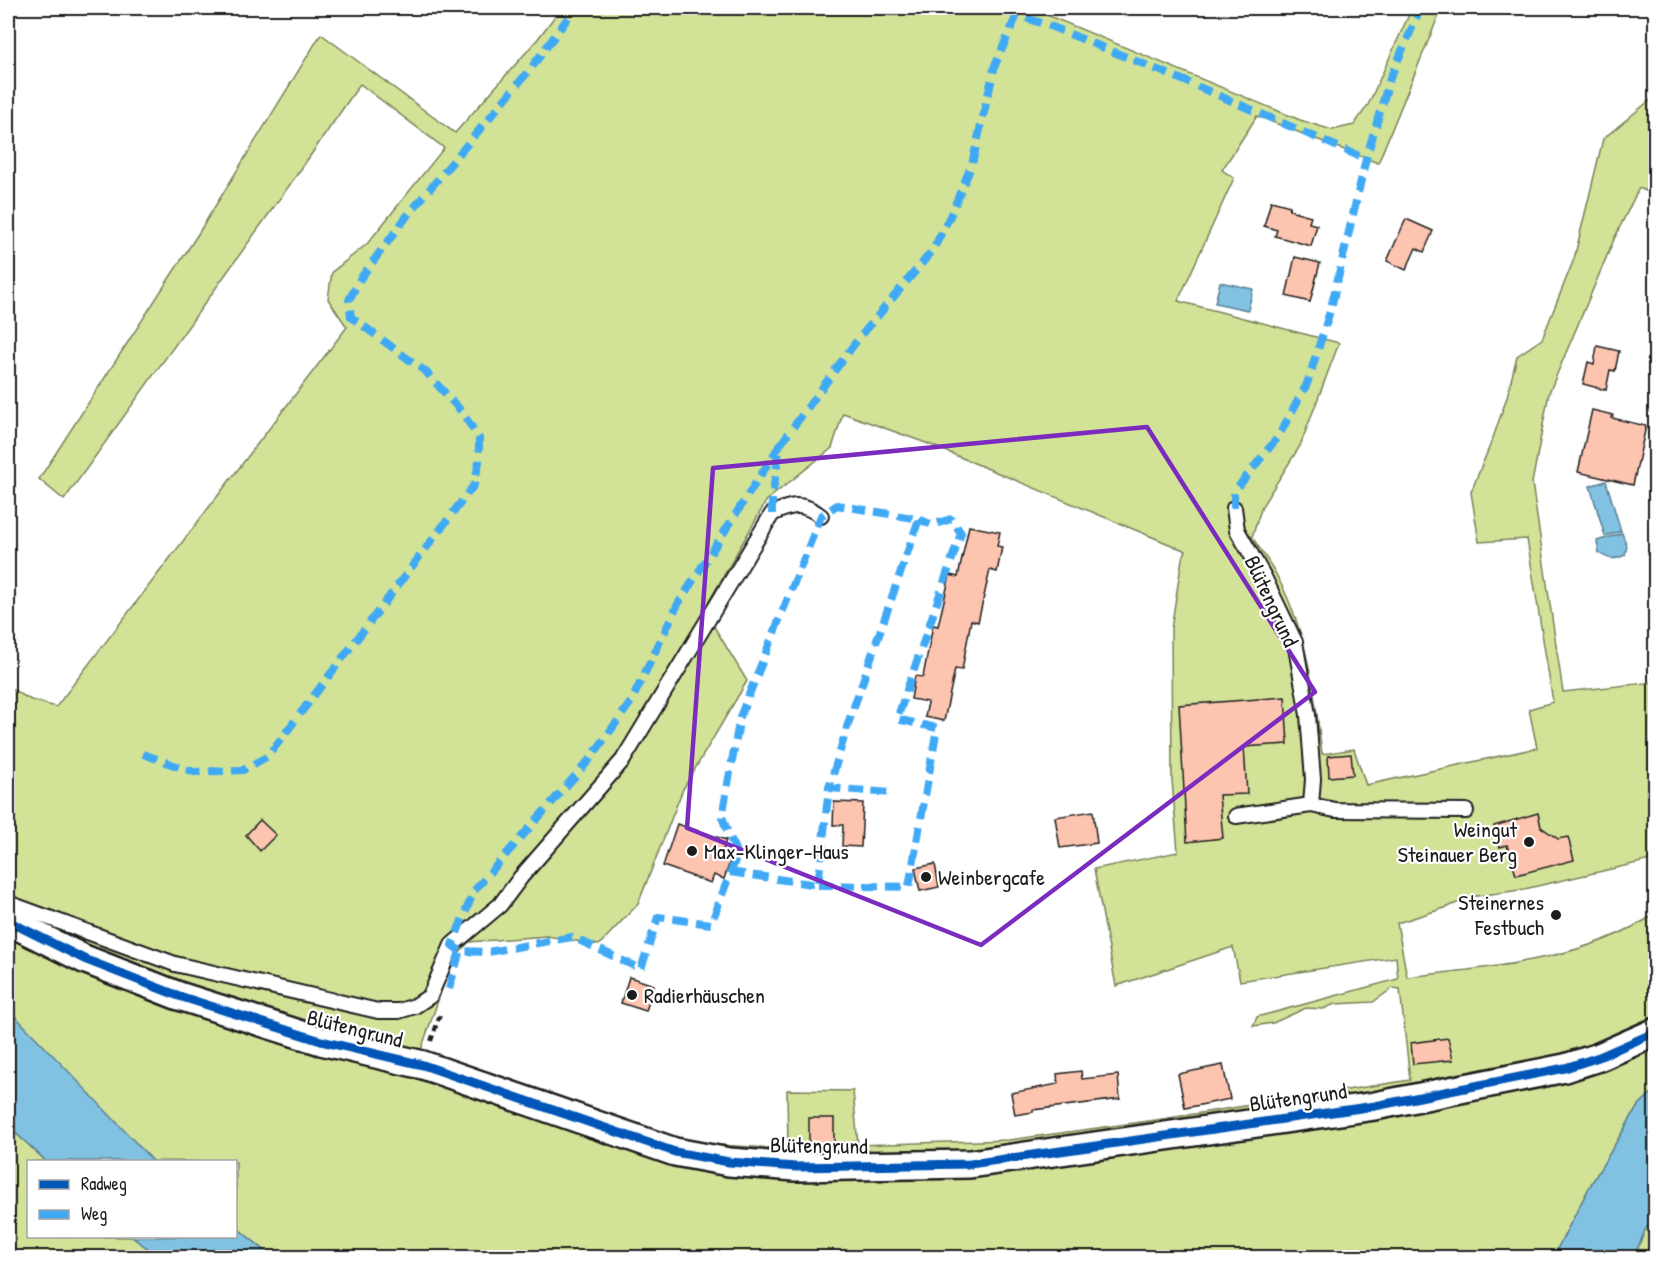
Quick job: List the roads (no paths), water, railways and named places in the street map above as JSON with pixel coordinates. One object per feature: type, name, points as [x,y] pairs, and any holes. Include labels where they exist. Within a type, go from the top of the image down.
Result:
[{"type":"street","name":"Blütengrund","points":[[8,921],[84,959],[179,996],[321,1041],[423,1065],[675,1152],[729,1162],[796,1167],[970,1164],[1375,1106],[1565,1068],[1599,1057],[1656,1032]]},
{"type":"lane","points":[[8,903],[175,964],[378,1011],[399,1011],[415,1006],[430,996],[452,945],[500,905],[521,877],[623,760],[772,514],[786,507],[800,506],[810,508],[820,516]]},
{"type":"lane","name":"Blütengrund","points":[[1234,508],[1237,530],[1264,577],[1295,642],[1308,715],[1313,779],[1311,805]]},
{"type":"lane","points":[[1236,816],[1311,805],[1335,810],[1466,811]]},
{"type":"water","points":[[1220,282],[1253,289],[1248,310],[1215,303]]},
{"type":"water","points":[[1606,481],[1621,531],[1605,536],[1590,486]]},
{"type":"water","points":[[1622,533],[1627,546],[1625,555],[1612,558],[1599,553],[1597,541]]},
{"type":"water","points":[[8,1009],[152,1160],[45,1160],[8,1126]]},
{"type":"water","points":[[1655,1090],[1655,1215],[1645,1230],[1634,1257],[1553,1257],[1590,1186],[1638,1106]]},
{"type":"water","points":[[237,1228],[273,1257],[160,1257],[133,1238],[237,1238]]},
{"type":"place","name":"Weingut Steinauer Berg","points":[[1529,842]]},
{"type":"place","name":"Max-Klinger-Haus","points":[[692,851]]},
{"type":"place","name":"Weinbergcafe","points":[[926,877]]},
{"type":"place","name":"Steinernes Festbuch","points":[[1556,915]]},
{"type":"place","name":"Radierhäuschen","points":[[632,995]]}]
